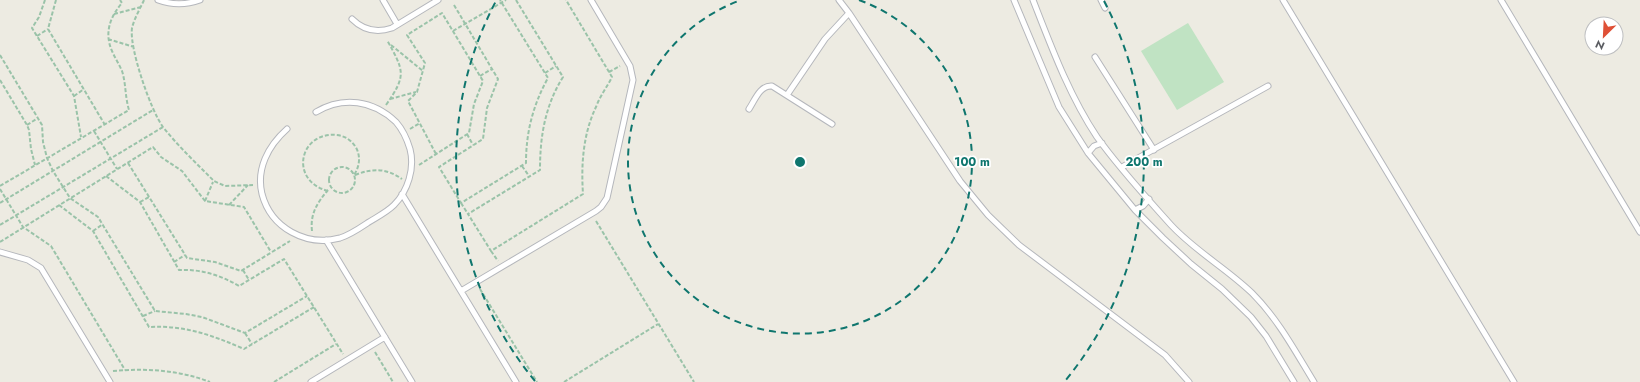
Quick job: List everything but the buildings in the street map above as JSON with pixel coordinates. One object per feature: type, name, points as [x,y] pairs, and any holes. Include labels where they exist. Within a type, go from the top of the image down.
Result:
[{"type":"lane","points":[[158,0],[175,4],[200,0]]},
{"type":"lane","points":[[383,0],[397,24]]},
{"type":"lane","points":[[352,19],[358,25],[371,30],[385,30],[438,0]]},
{"type":"lane","points":[[461,291],[596,211],[605,203],[609,192],[633,88],[632,73],[628,62],[591,0]]},
{"type":"lane","points":[[839,0],[960,181],[988,215],[1019,245],[1165,355],[1189,382]]},
{"type":"lane","points":[[1014,0],[1059,107],[1088,153],[1135,210],[1177,252],[1222,289],[1252,318],[1266,336],[1294,382]]},
{"type":"lane","points":[[1033,0],[1064,75],[1102,143],[1184,238],[1240,282],[1265,308],[1276,322],[1314,382]]},
{"type":"lane","points":[[1101,0],[1105,8]]},
{"type":"lane","points":[[1283,0],[1514,382]]},
{"type":"lane","points":[[1500,0],[1640,232]]},
{"type":"lane","points":[[788,96],[826,39],[849,13]]},
{"type":"lane","points":[[1095,57],[1154,150]]},
{"type":"lane","points":[[749,109],[761,90],[766,86],[772,86],[832,124]]},
{"type":"lane","points":[[1122,167],[1268,86]]},
{"type":"lane","points":[[287,129],[272,144],[267,154],[261,174],[260,184],[264,200],[272,215],[283,227],[298,236],[314,240],[341,238],[354,231],[394,205],[407,184],[411,169],[411,153],[404,133],[390,117],[382,111],[368,105],[353,102],[334,104],[316,112]]},
{"type":"lane","points":[[1088,153],[1094,146],[1102,143]]},
{"type":"lane","points":[[402,194],[516,382]]},
{"type":"lane","points":[[1135,210],[1143,206],[1149,199]]},
{"type":"lane","points":[[326,240],[412,382]]},
{"type":"lane","points":[[0,252],[28,260],[41,268],[110,382]]},
{"type":"lane","points":[[311,382],[385,338]]},
{"type":"path","points":[[45,0],[32,28],[74,96],[81,138]]},
{"type":"path","points":[[37,36],[48,28],[56,0]]},
{"type":"path","points":[[0,186],[129,110],[121,69],[108,39],[109,25],[114,14],[122,3],[120,0]]},
{"type":"path","points":[[144,0],[132,27],[132,37],[144,86],[153,110],[163,126],[214,182],[225,186],[260,184]]},
{"type":"path","points":[[453,31],[501,1],[506,0]]},
{"type":"path","points":[[468,214],[540,170],[543,123],[551,99],[563,77],[516,0]]},
{"type":"path","points":[[490,251],[584,194],[582,167],[586,138],[595,107],[612,77],[566,0]]},
{"type":"path","points":[[461,203],[526,163],[528,135],[532,114],[540,92],[548,78],[501,1]]},
{"type":"path","points":[[454,5],[498,79],[487,108],[483,139],[439,167],[501,267]]},
{"type":"path","points":[[114,14],[141,7]]},
{"type":"path","points":[[411,169],[436,154],[469,133],[474,104],[483,81],[442,13],[407,35],[425,63],[417,92],[408,101],[436,154]]},
{"type":"path","points":[[48,28],[105,124]]},
{"type":"path","points":[[108,39],[134,47]]},
{"type":"path","points":[[382,111],[399,84],[401,72],[400,63],[387,40]]},
{"type":"path","points":[[390,44],[422,71]]},
{"type":"path","points":[[0,55],[42,125],[43,142],[47,158],[53,171],[70,198],[98,217],[155,311]]},
{"type":"path","points":[[609,72],[628,62]]},
{"type":"path","points":[[545,73],[556,66]]},
{"type":"path","points":[[480,76],[492,69]]},
{"type":"path","points":[[0,80],[27,125],[35,165]]},
{"type":"path","points":[[74,96],[84,89]]},
{"type":"path","points":[[390,99],[417,92]]},
{"type":"path","points":[[0,203],[153,110]]},
{"type":"path","points":[[27,125],[38,118]]},
{"type":"path","points":[[404,133],[420,123]]},
{"type":"path","points":[[0,225],[163,126]]},
{"type":"path","points":[[94,131],[117,169]]},
{"type":"path","points":[[467,134],[473,145]]},
{"type":"path","points":[[328,190],[315,186],[303,170],[303,163],[307,150],[315,140],[321,137],[334,135],[346,138],[354,145],[358,154],[359,165],[354,175],[355,184],[353,188],[346,193],[338,193],[331,187],[329,183],[331,174],[338,168],[348,168],[354,175]]},
{"type":"path","points":[[0,242],[153,147],[162,157],[182,171],[205,201],[244,207],[271,252]]},
{"type":"path","points":[[128,162],[187,258],[215,262],[241,271],[298,236]]},
{"type":"path","points":[[522,166],[529,176]]},
{"type":"path","points":[[354,175],[368,170],[384,170],[398,177],[407,184]]},
{"type":"path","points":[[106,176],[140,202],[179,270],[194,270],[210,273],[220,276],[239,286],[284,259],[347,360]]},
{"type":"path","points":[[205,201],[214,182]]},
{"type":"path","points":[[229,204],[248,185]]},
{"type":"path","points":[[314,240],[311,226],[313,212],[320,200],[331,187]]},
{"type":"path","points":[[0,189],[5,200],[23,227],[51,246],[125,370]]},
{"type":"path","points":[[140,202],[149,197]]},
{"type":"path","points":[[59,205],[93,231],[149,326],[173,326],[198,331],[210,334],[244,349],[314,307]]},
{"type":"path","points":[[595,219],[694,382]]},
{"type":"path","points":[[93,231],[103,224]]},
{"type":"path","points":[[174,262],[185,255]]},
{"type":"path","points":[[242,270],[249,280]]},
{"type":"path","points":[[480,288],[537,382]]},
{"type":"path","points":[[245,334],[307,296]]},
{"type":"path","points":[[143,316],[155,311],[202,317],[245,334],[252,344]]},
{"type":"path","points":[[564,382],[658,324]]},
{"type":"path","points":[[274,382],[336,344]]},
{"type":"path","points":[[369,356],[375,352],[393,382]]},
{"type":"path","points":[[103,372],[142,369],[166,371],[183,374],[210,382]]},
{"type":"green space","points":[[1188,23],[1224,82],[1177,110],[1141,51]]}]
